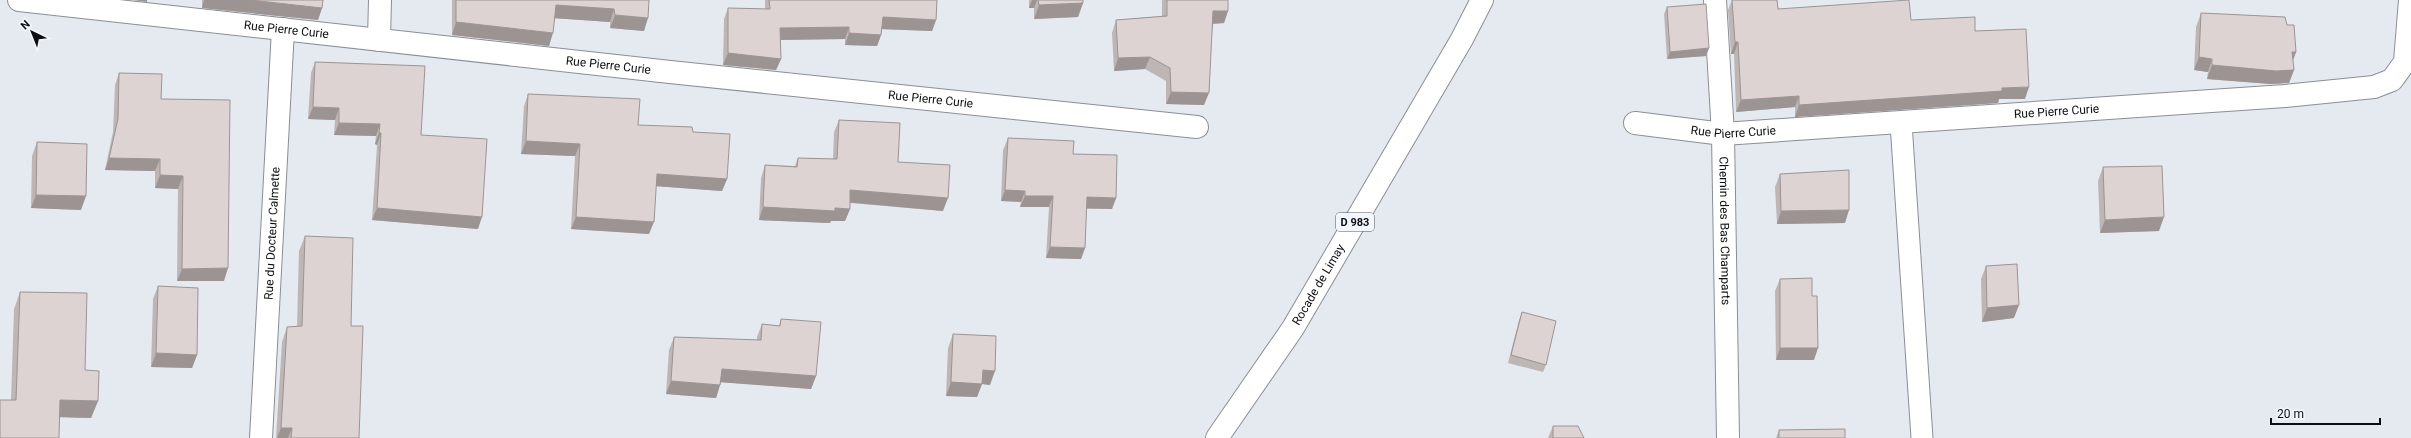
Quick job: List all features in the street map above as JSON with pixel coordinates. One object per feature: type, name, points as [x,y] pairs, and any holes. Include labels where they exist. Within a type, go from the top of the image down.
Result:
[{"type":"street","name":"Rue Pierre Curie","points":[[19,0],[1197,127]]},
{"type":"street","points":[[379,40],[380,0]]},
{"type":"street","name":"Rocade de Limay","points":[[1217,438],[1294,328],[1462,39],[1482,0]]},
{"type":"street","name":"Chemin des Bas Champarts","points":[[1715,0],[1723,134],[1728,438]]},
{"type":"street","name":"Rue Pierre Curie","points":[[1636,123],[1723,134],[2277,97],[2374,88],[2392,80],[2405,62],[2410,0]]},
{"type":"street","name":"Rue du Docteur Calmette","points":[[261,438],[283,29]]},
{"type":"lane","points":[[1901,123],[1922,438]]},
{"type":"building","points":[[250,0],[323,0],[322,8]]},
{"type":"building","points":[[456,0],[649,0],[648,18],[615,15],[614,9],[556,5],[553,33],[456,22]]},
{"type":"building","points":[[769,0],[937,0],[936,20],[883,17],[881,35],[849,33],[849,27],[780,28],[781,59],[728,53],[728,8],[770,9]]},
{"type":"building","points":[[1038,0],[1083,0],[1083,3],[1039,5]]},
{"type":"building","points":[[1167,0],[1228,0],[1228,11],[1213,11],[1209,93],[1171,92],[1170,68],[1150,57],[1118,58],[1116,20],[1167,16]]},
{"type":"building","points":[[1732,0],[1777,0],[1778,9],[1909,0],[1911,20],[1975,17],[1975,31],[2026,29],[2029,87],[2002,88],[2002,91],[1799,105],[1799,96],[1741,100],[1738,42],[1735,42]]},
{"type":"building","points":[[1706,4],[1709,48],[1670,52],[1667,7]]},
{"type":"building","points":[[2201,13],[2285,17],[2287,25],[2294,25],[2296,52],[2292,52],[2294,70],[2276,71],[2212,65],[2212,59],[2199,57]]},
{"type":"building","points":[[315,62],[425,66],[421,135],[487,139],[482,217],[377,208],[381,133],[379,133],[380,124],[339,123],[339,108],[313,107]]},
{"type":"building","points":[[119,73],[162,74],[161,99],[230,100],[228,268],[182,269],[183,176],[160,175],[160,159],[109,158],[118,119]]},
{"type":"building","points":[[528,94],[640,99],[638,125],[692,127],[693,132],[730,134],[727,179],[657,174],[654,222],[576,217],[580,144],[526,141]]},
{"type":"building","points":[[839,120],[900,123],[898,162],[950,165],[948,198],[850,190],[850,209],[835,208],[835,211],[763,207],[765,165],[797,167],[798,158],[837,159]]},
{"type":"building","points":[[1008,138],[1074,141],[1073,154],[1117,155],[1116,198],[1087,197],[1085,248],[1050,247],[1053,196],[1025,196],[1025,191],[1005,190]]},
{"type":"building","points":[[37,142],[87,144],[86,196],[36,195]]},
{"type":"building","points":[[2162,166],[2164,217],[2105,220],[2103,167]]},
{"type":"building","points":[[1849,170],[1849,210],[1781,211],[1780,174]]},
{"type":"building","points":[[305,236],[353,238],[351,326],[363,326],[359,438],[291,438],[292,428],[281,428],[287,327],[302,326]]},
{"type":"building","points":[[2017,264],[2019,305],[1987,308],[1986,266]]},
{"type":"building","points":[[1812,278],[1812,296],[1817,296],[1818,348],[1780,348],[1780,279]]},
{"type":"building","points":[[158,286],[198,288],[197,355],[156,353]]},
{"type":"building","points":[[20,292],[87,293],[85,370],[99,371],[98,401],[60,400],[59,438],[0,438],[0,400],[16,400]]},
{"type":"building","points":[[1522,312],[1556,321],[1546,365],[1511,355]]},
{"type":"building","points":[[781,319],[821,322],[816,376],[722,369],[720,385],[671,381],[674,337],[761,340],[762,324],[780,326]]},
{"type":"building","points":[[953,334],[996,336],[995,371],[983,370],[982,384],[951,382]]},
{"type":"building","points":[[1553,426],[1578,426],[1584,438],[1553,438]]},
{"type":"building","points":[[1845,429],[1845,438],[1779,438],[1779,430]]}]
